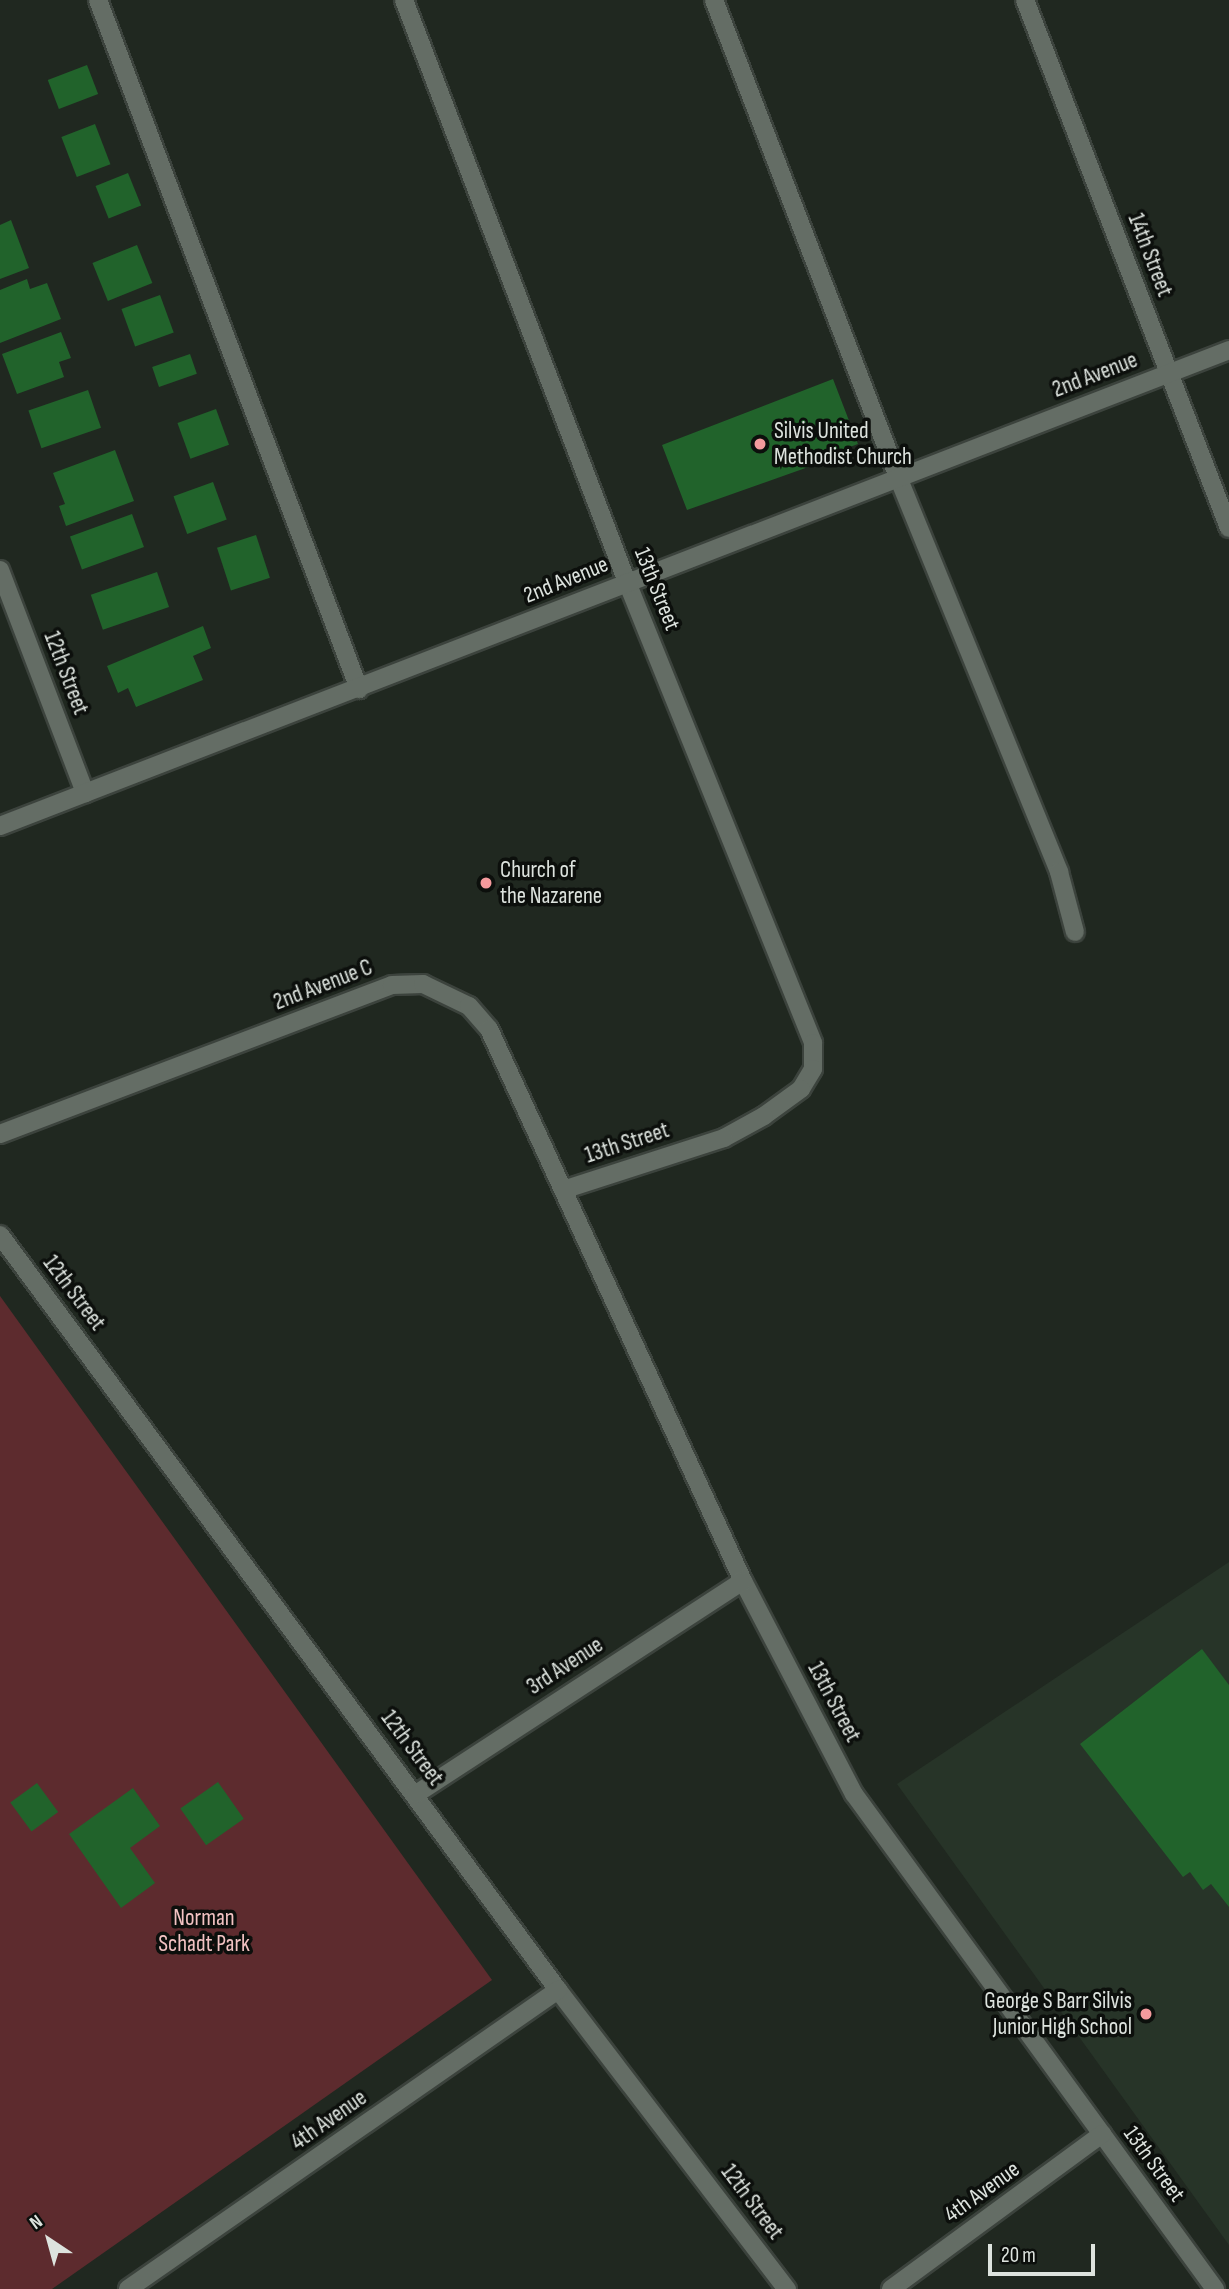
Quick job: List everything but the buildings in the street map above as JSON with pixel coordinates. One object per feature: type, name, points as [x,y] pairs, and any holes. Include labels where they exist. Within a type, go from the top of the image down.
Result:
[{"type":"street","points":[[98,0],[359,689]]},
{"type":"street","name":"13th Street","points":[[404,0],[627,582],[808,1031],[813,1069],[801,1089],[785,1103],[724,1138],[566,1189],[743,1581],[854,1794],[1215,2289]]},
{"type":"street","points":[[714,0],[898,477],[1059,872],[1075,932]]},
{"type":"street","name":"14th Street","points":[[1026,0],[1229,528]]},
{"type":"street","name":"2nd Avenue","points":[[0,826],[1229,350]]},
{"type":"street","name":"12th Street","points":[[0,570],[85,793]]},
{"type":"street","name":"2nd Avenue C","points":[[0,1134],[392,985],[423,984],[469,1006],[489,1029],[539,1142],[566,1189]]},
{"type":"street","name":"12th Street","points":[[0,1235],[416,1794],[558,1990],[787,2289]]},
{"type":"street","name":"3rd Avenue","points":[[416,1794],[743,1581]]},
{"type":"street","name":"4th Avenue","points":[[128,2289],[558,1990]]},
{"type":"street","name":"4th Avenue","points":[[891,2289],[1102,2134]]},
{"type":"shaded area","name":"George S Barr Silvis Junior High School","points":[[1229,1562],[1229,2245],[897,1784]]},
{"type":"green space","name":"Norman Schadt Park","points":[[0,1296],[492,1980],[52,2289],[0,2289]]},
{"type":"place","name":"Silvis United Methodist Church","points":[[760,444]]},
{"type":"place","name":"Church of the Nazarene","points":[[486,883]]},
{"type":"place","name":"George S Barr Silvis Junior High School","points":[[1146,2014]]}]
